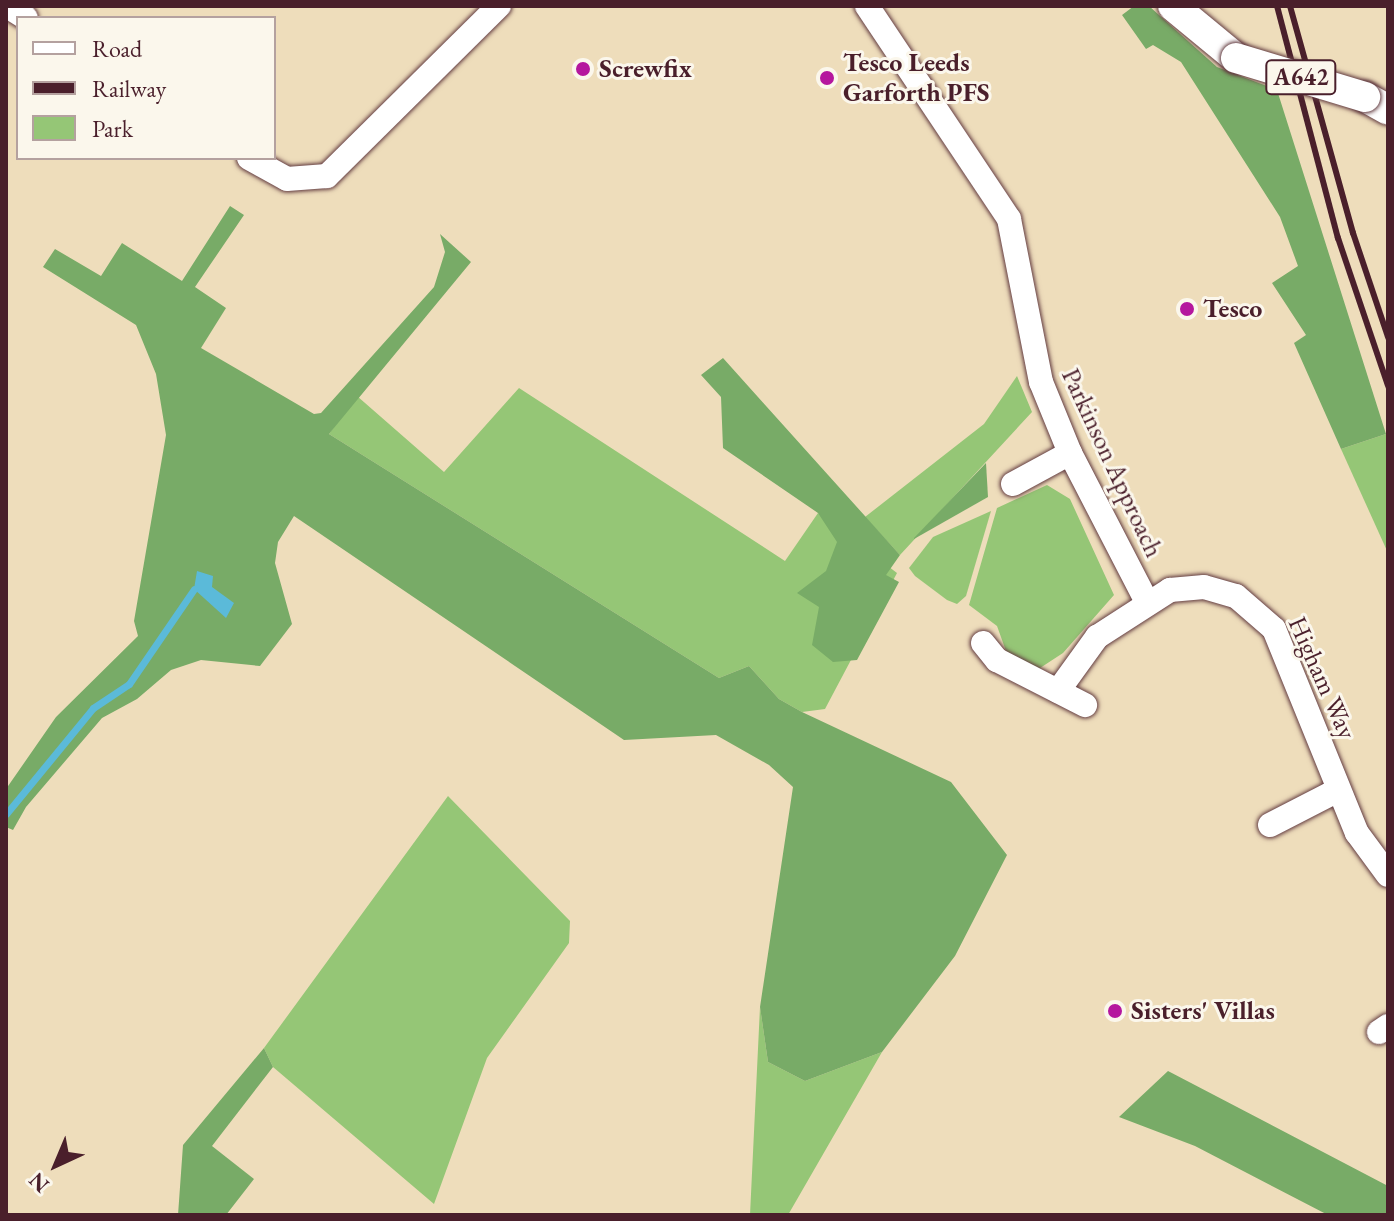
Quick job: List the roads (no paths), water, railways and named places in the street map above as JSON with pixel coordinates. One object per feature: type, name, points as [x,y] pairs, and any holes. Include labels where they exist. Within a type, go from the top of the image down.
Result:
[{"type":"main road","name":"A642","points":[[1173,6],[1236,58],[1376,104]]},
{"type":"street","points":[[253,160],[287,179],[327,176],[499,6]]},
{"type":"street","name":"Parkinson Approach","points":[[867,6],[1009,219],[1018,249],[1034,362],[1070,453],[1147,602]]},
{"type":"street","points":[[1013,484],[1070,453]]},
{"type":"street","name":"Higham Way","points":[[1058,691],[1083,650],[1147,602],[1170,590],[1204,587],[1236,596],[1263,615],[1289,659],[1357,833],[1388,875]]},
{"type":"street","points":[[983,643],[997,660],[1085,705]]},
{"type":"street","points":[[1270,825],[1338,790]]},
{"type":"water","points":[[197,571],[213,576],[212,587],[234,603],[226,618],[194,589]]},
{"type":"waterway","points":[[6,814],[93,708],[129,684],[194,589]]},
{"type":"railway","points":[[1277,6],[1338,238],[1388,386]]},
{"type":"railway","points":[[1290,6],[1353,233],[1388,337]]},
{"type":"place","name":"Screwfix","points":[[583,69]]},
{"type":"place","name":"Tesco Leeds Garforth PFS","points":[[827,78]]},
{"type":"place","name":"Tesco","points":[[1187,309]]},
{"type":"place","name":"Sisters' Villas","points":[[1115,1011]]}]
